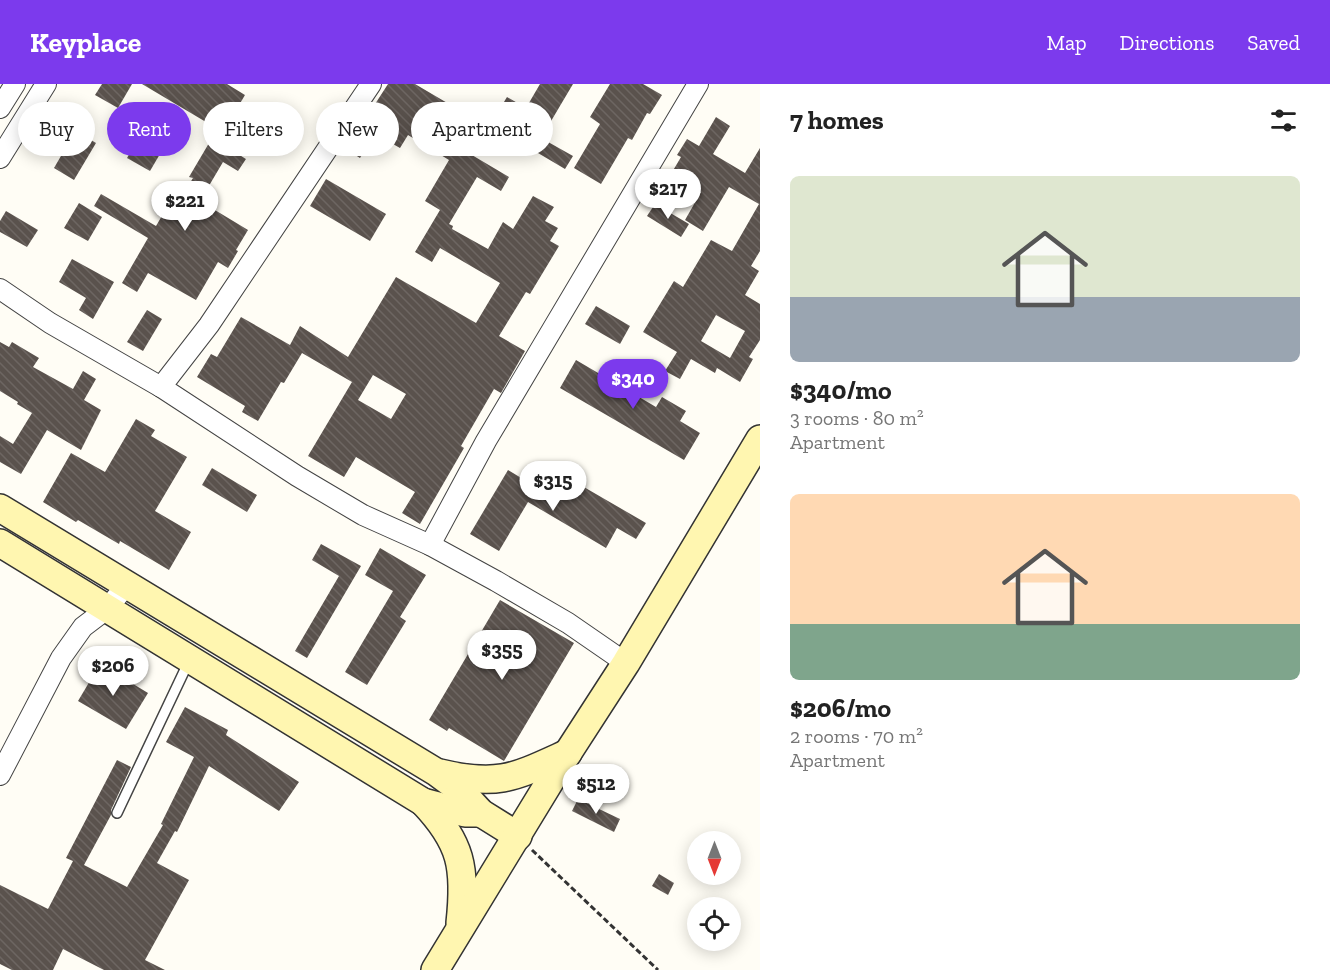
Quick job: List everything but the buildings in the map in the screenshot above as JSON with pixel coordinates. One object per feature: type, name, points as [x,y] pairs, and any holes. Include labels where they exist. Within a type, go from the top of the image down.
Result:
[{"type":"main road","points":[[435,970],[626,663],[760,439]]},
{"type":"main road","points":[[0,508],[436,772],[459,789],[481,813],[518,836]]},
{"type":"main road","points":[[0,543],[423,802],[450,834],[460,858],[464,887],[460,928]]},
{"type":"main road","points":[[356,760],[372,733]]},
{"type":"main road","points":[[436,772],[475,780],[510,778],[568,753]]},
{"type":"main road","points":[[423,802],[465,813],[481,813]]},
{"type":"street","points":[[0,108],[15,84]]},
{"type":"street","points":[[0,158],[46,84]]},
{"type":"street","points":[[161,387],[209,325],[371,84]]},
{"type":"street","points":[[430,544],[486,441],[698,84]]},
{"type":"street","points":[[0,289],[50,323],[161,387],[297,476],[363,515],[430,544],[568,623],[626,663]]},
{"type":"street","points":[[0,775],[60,658],[83,627],[108,608],[127,584]]},
{"type":"lane","points":[[117,813],[190,658]]},
{"type":"path","points":[[518,836],[658,970]]}]
